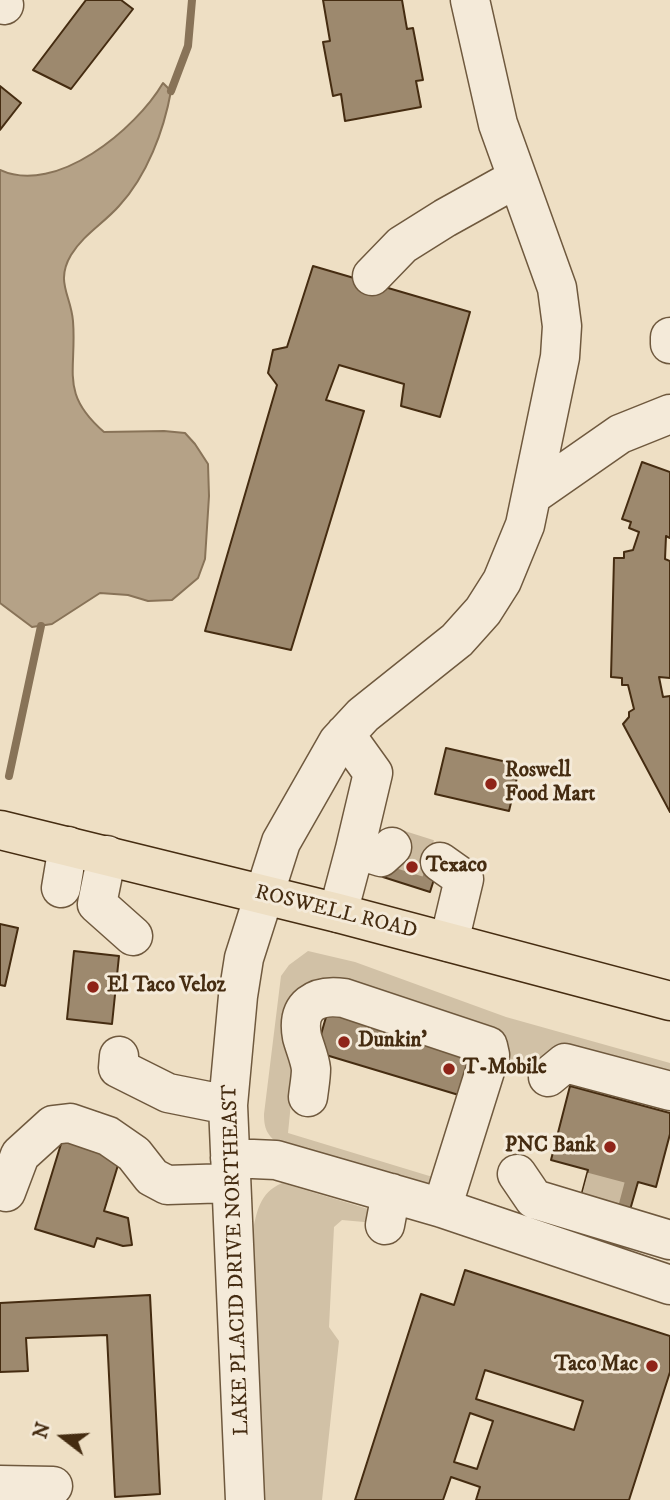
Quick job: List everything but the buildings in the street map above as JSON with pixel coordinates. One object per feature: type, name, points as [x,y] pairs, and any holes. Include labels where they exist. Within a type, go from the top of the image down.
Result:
[{"type":"main road","name":"ROSWELL ROAD","points":[[0,830],[338,913],[670,1001]]},
{"type":"street","name":"LAKE PLACID DRIVE NORTHEAST","points":[[245,1500],[228,1105],[244,958],[281,842],[320,771],[345,734],[363,715],[457,640],[483,611],[502,581],[525,525],[560,357],[562,326],[557,288],[498,124],[470,0]]},
{"type":"street","points":[[372,276],[402,245],[517,178]]},
{"type":"street","points":[[670,337],[670,344]]},
{"type":"street","points":[[531,496],[620,434],[670,414]]},
{"type":"street","points":[[338,913],[378,856],[373,773],[345,734]]},
{"type":"street","points":[[68,846],[60,897],[97,904],[133,936]]},
{"type":"street","points":[[97,904],[107,855]]},
{"type":"street","points":[[445,875],[449,942]]},
{"type":"street","points":[[308,1097],[311,1068],[301,1023],[309,1005],[316,999],[329,996],[344,998],[488,1046],[490,1055],[448,1142],[442,1208]]},
{"type":"street","points":[[118,1062],[168,1093],[228,1105]]},
{"type":"street","points":[[548,1077],[565,1063],[670,1091]]},
{"type":"street","points":[[6,1192],[20,1154],[53,1125],[70,1123],[108,1136],[134,1154],[152,1177],[167,1185],[276,1160],[388,1209],[442,1208],[668,1278]]},
{"type":"street","points":[[583,1191],[517,1174],[534,1199],[670,1240]]},
{"type":"street","points":[[632,1204],[670,1215]]},
{"type":"street","points":[[0,1485],[53,1486]]},
{"type":"shaded area","points":[[163,83],[171,91],[159,137],[146,167],[119,206],[76,248],[66,265],[64,281],[73,321],[75,393],[90,418],[104,432],[185,433],[208,464],[205,559],[198,578],[172,600],[148,601],[128,595],[100,593],[52,624],[32,627],[0,603],[0,170],[22,176],[45,174],[92,154],[134,120]]},
{"type":"shaded area","points":[[308,951],[355,962],[506,1017],[670,1063],[670,1088],[516,1070],[326,991],[296,1053],[288,1133],[436,1178],[424,1186],[278,1144],[267,1131],[264,1114],[281,976],[289,965]]},
{"type":"shaded area","points":[[282,1183],[375,1211],[375,1223],[342,1220],[334,1227],[329,1327],[339,1341],[322,1500],[258,1500],[252,1234],[264,1198]]},
{"type":"waterway","points":[[171,91],[188,46],[192,0]]},
{"type":"waterway","points":[[9,776],[41,626]]},
{"type":"tunnel","points":[[392,847],[440,862]]},
{"type":"tunnel","points":[[583,1191],[632,1204]]},
{"type":"place","name":"Roswell Food Mart","points":[[491,784]]},
{"type":"place","name":"Texaco","points":[[412,867]]},
{"type":"place","name":"El Taco Veloz","points":[[93,987]]},
{"type":"place","name":"Dunkin'","points":[[344,1042]]},
{"type":"place","name":"T-Mobile","points":[[449,1069]]},
{"type":"place","name":"PNC Bank","points":[[610,1147]]},
{"type":"place","name":"Taco Mac","points":[[652,1366]]}]
